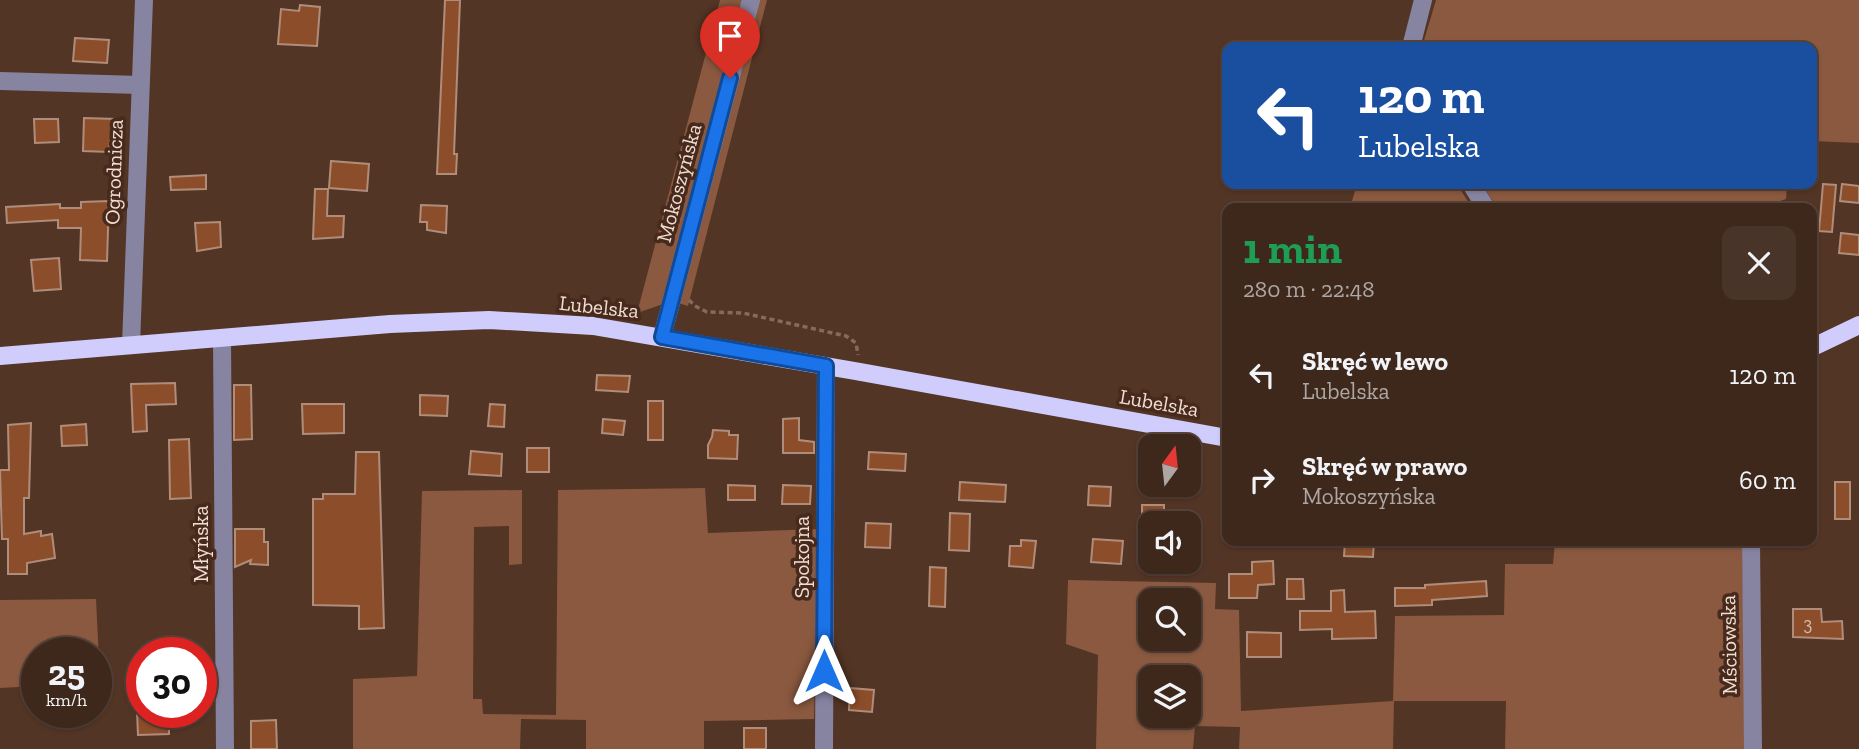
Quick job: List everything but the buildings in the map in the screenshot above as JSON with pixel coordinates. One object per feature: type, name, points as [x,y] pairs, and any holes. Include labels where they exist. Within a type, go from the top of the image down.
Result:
[{"type":"main road","name":"Lubelska","points":[[0,356],[390,324],[489,320],[593,326],[1222,437]]},
{"type":"main road","points":[[1817,345],[1859,325]]},
{"type":"street","name":"Ogrodnicza","points":[[131,345],[144,0]]},
{"type":"street","name":"Mokoszyńska","points":[[662,337],[751,0]]},
{"type":"street","points":[[1412,42],[1423,0]]},
{"type":"street","points":[[0,80],[140,85]]},
{"type":"street","name":"Młyńska","points":[[222,338],[225,749]]},
{"type":"street","name":"Spokojna","points":[[824,749],[826,366]]},
{"type":"street","name":"Mściowska","points":[[1751,546],[1753,749]]},
{"type":"path","points":[[686,294],[695,306],[707,312],[743,313],[846,336],[856,343],[857,359]]},
{"type":"shaded area","points":[[720,0],[767,0],[688,306],[672,301],[637,313]]},
{"type":"shaded area","points":[[1436,0],[1859,0],[1859,143],[1817,141],[1817,42],[1423,42]]},
{"type":"shaded area","points":[[1356,189],[1460,189],[1469,203],[1351,203]]},
{"type":"shaded area","points":[[1485,189],[1787,189],[1786,199],[1774,203],[1494,203]]},
{"type":"shaded area","points":[[705,488],[708,533],[818,529],[814,719],[704,721],[704,749],[586,749],[586,720],[521,719],[520,749],[353,749],[353,679],[417,676],[422,491],[522,490],[522,564],[509,565],[509,526],[474,527],[473,699],[482,699],[483,714],[556,715],[558,490]]},
{"type":"shaded area","points":[[1555,546],[1742,546],[1746,749],[1505,749],[1506,701],[1394,701],[1393,749],[1239,749],[1240,727],[1201,726],[1201,665],[1138,665],[1138,728],[1195,728],[1193,749],[1096,749],[1098,655],[1066,644],[1068,580],[1216,583],[1215,609],[1239,610],[1241,711],[1393,701],[1395,616],[1504,615],[1505,564],[1553,564]]},
{"type":"shaded area","points":[[96,599],[98,637],[21,637],[21,687],[0,688],[0,600]]},
{"type":"route","points":[[730,78],[662,337],[826,366],[824,671]]}]
